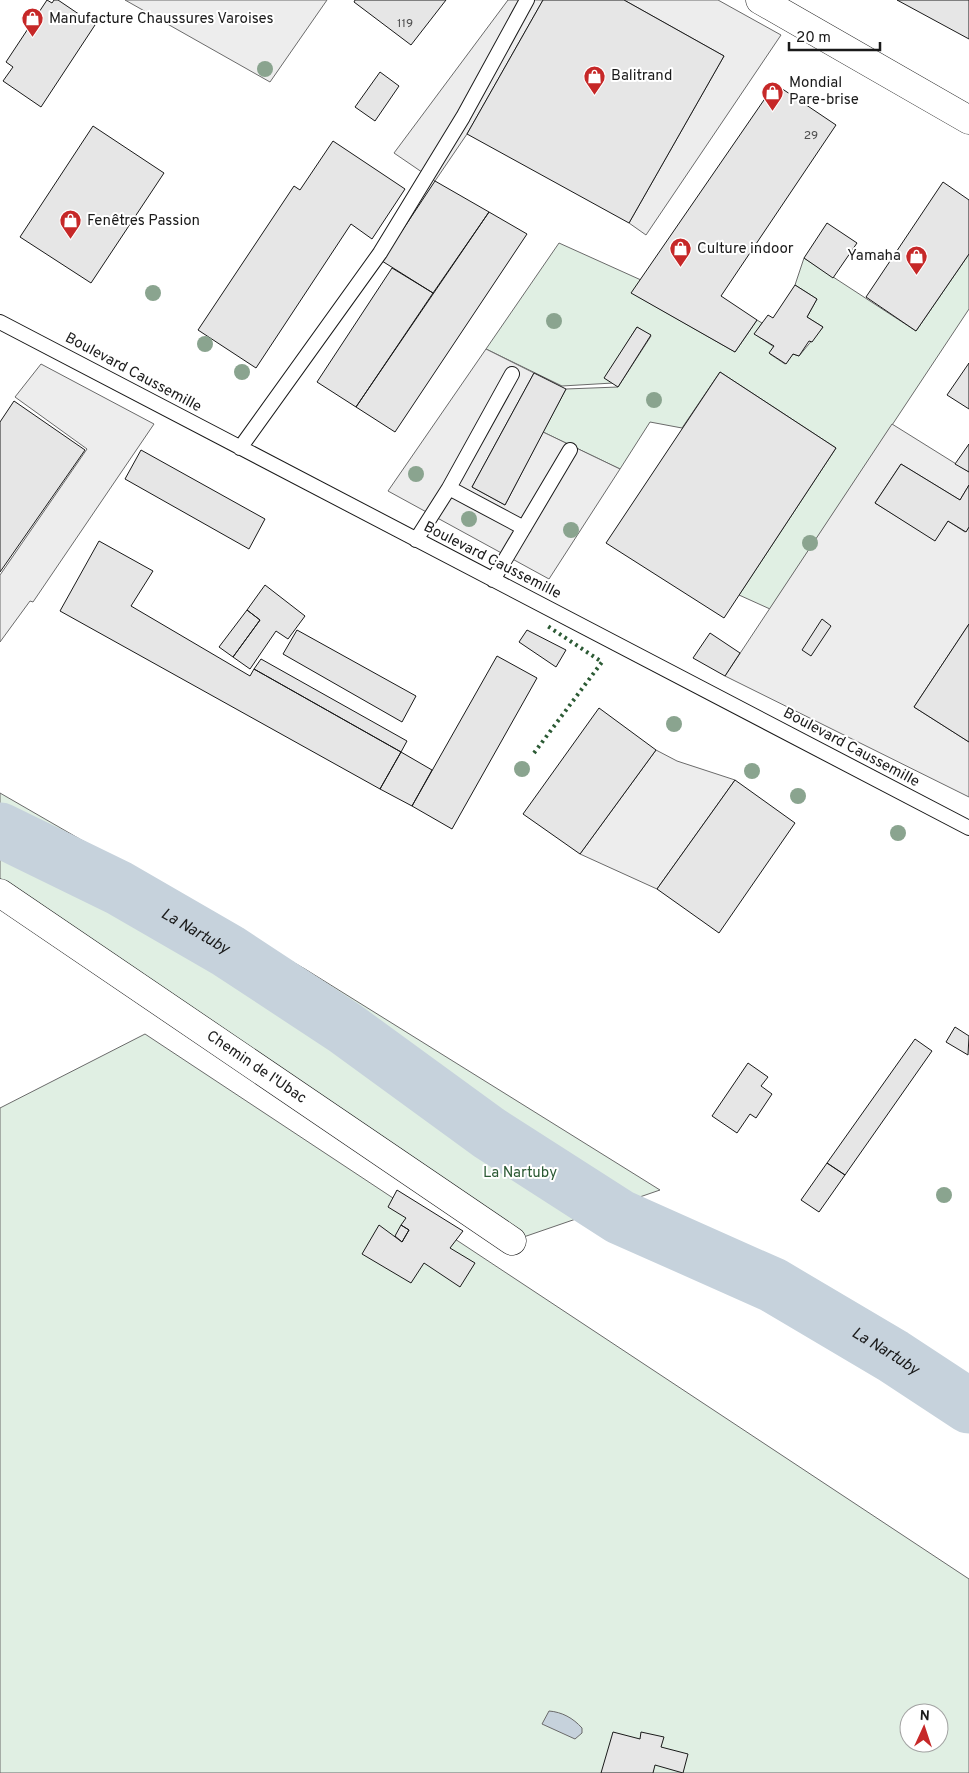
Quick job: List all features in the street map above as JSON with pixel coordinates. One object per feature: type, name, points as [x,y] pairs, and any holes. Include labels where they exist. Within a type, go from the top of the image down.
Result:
[{"type":"street","points":[[760,0],[969,120]]},
{"type":"street","name":"Chemin de l'Ubac","points":[[0,892],[512,1241]]},
{"type":"lane","points":[[240,448],[380,253],[463,118],[527,0]]},
{"type":"lane","name":"Boulevard Caussemille","points":[[0,322],[969,828]]},
{"type":"lane","points":[[416,540],[449,488],[512,374]]},
{"type":"lane","points":[[493,580],[570,450]]},
{"type":"lane","points":[[449,488],[524,528]]},
{"type":"green space","points":[[559,243],[641,280],[632,293],[735,352],[757,320],[762,323],[755,334],[774,347],[770,354],[785,364],[793,354],[799,356],[823,327],[807,317],[817,299],[795,285],[804,258],[916,331],[969,254],[969,309],[770,609],[739,595],[836,448],[720,372],[682,428],[650,422],[620,469],[543,432],[566,389],[618,387],[651,336],[637,327],[605,378],[613,383],[562,386],[486,349]]},
{"type":"green space","name":"La Nartuby","points":[[0,793],[305,969],[660,1190],[512,1241],[0,893]]},
{"type":"green space","points":[[145,1034],[969,1579],[969,1773],[0,1773],[0,1108]]},
{"type":"shaded area","points":[[125,0],[327,0],[270,82]]},
{"type":"shaded area","points":[[508,0],[543,0],[467,134],[435,181],[394,153]]},
{"type":"shaded area","points":[[624,0],[718,0],[781,35],[646,235],[629,223],[724,56]]},
{"type":"shaded area","points":[[486,349],[534,373],[472,487],[505,505],[543,432],[620,469],[549,579],[388,491]]},
{"type":"shaded area","points":[[41,364],[154,424],[33,602],[30,601],[0,642],[0,575],[87,449],[15,397]]},
{"type":"shaded area","points":[[892,424],[969,472],[969,485],[960,500],[901,464],[875,503],[935,540],[948,521],[965,532],[969,527],[969,624],[914,707],[969,742],[969,797],[725,676]]},
{"type":"shaded area","points":[[656,750],[677,761],[735,780],[657,889],[580,854]]},
{"type":"shaded area","points":[[549,1711],[571,1718],[582,1728],[582,1733],[575,1739],[542,1724]]},
{"type":"building","points":[[47,0],[52,3],[54,0],[58,0],[95,25],[41,107],[3,81],[13,67],[6,62]]},
{"type":"building","points":[[355,0],[446,0],[411,45],[354,2]]},
{"type":"building","name":"Balitrand","points":[[543,0],[624,0],[724,56],[629,223],[467,134]]},
{"type":"building","points":[[897,0],[969,0],[969,39]]},
{"type":"building","points":[[380,72],[399,86],[375,121],[355,107]]},
{"type":"building","points":[[775,84],[836,125],[721,296],[757,320],[735,352],[631,293]]},
{"type":"building","points":[[93,126],[164,173],[91,283],[20,237]]},
{"type":"building","points":[[333,141],[405,189],[372,239],[351,224],[256,368],[198,330],[294,186],[300,190]]},
{"type":"building","points":[[435,181],[489,212],[433,293],[382,261]]},
{"type":"building","name":"Yamaha","points":[[943,182],[969,200],[969,254],[916,331],[866,297]]},
{"type":"building","points":[[489,212],[527,234],[395,432],[356,407]]},
{"type":"building","points":[[827,223],[857,243],[833,278],[804,258]]},
{"type":"building","points":[[392,268],[433,293],[356,407],[317,382]]},
{"type":"building","points":[[795,285],[817,299],[807,317],[823,327],[812,342],[809,341],[799,356],[793,354],[786,364],[769,353],[774,346],[754,334],[768,315],[773,318]]},
{"type":"building","points":[[637,327],[651,335],[618,387],[604,378]]},
{"type":"building","points":[[969,363],[969,409],[947,395]]},
{"type":"building","points":[[720,372],[836,448],[724,618],[606,543]]},
{"type":"building","points":[[534,373],[566,389],[505,505],[472,487]]},
{"type":"building","points":[[14,401],[85,450],[0,572],[0,422]]},
{"type":"building","points":[[969,444],[969,472],[955,464]]},
{"type":"building","points":[[141,450],[265,519],[249,549],[125,479]]},
{"type":"building","points":[[901,464],[960,500],[969,485],[969,527],[966,532],[948,521],[935,541],[875,503]]},
{"type":"building","points":[[99,541],[153,571],[131,606],[250,676],[254,669],[401,752],[380,789],[60,611]]},
{"type":"building","points":[[265,585],[305,616],[288,639],[276,631],[250,669],[233,657],[260,620],[247,610]]},
{"type":"building","points":[[247,610],[260,620],[233,657],[219,647]]},
{"type":"building","points":[[822,619],[831,626],[811,656],[802,650]]},
{"type":"building","points":[[969,624],[969,742],[914,707]]},
{"type":"building","points":[[297,630],[416,696],[402,722],[283,654]]},
{"type":"building","points":[[527,630],[566,650],[556,667],[519,642]]},
{"type":"building","points":[[710,633],[740,653],[725,676],[693,658]]},
{"type":"building","points":[[497,656],[537,678],[452,829],[412,806]]},
{"type":"building","points":[[261,659],[407,741],[401,752],[254,669]]},
{"type":"building","points":[[599,708],[656,750],[580,854],[523,814]]},
{"type":"building","points":[[401,752],[432,770],[412,806],[380,789]]},
{"type":"building","points":[[735,780],[795,823],[719,933],[657,889]]},
{"type":"building","points":[[955,1027],[969,1036],[968,1055],[946,1042]]},
{"type":"building","points":[[915,1039],[932,1051],[845,1175],[827,1163]]},
{"type":"building","points":[[748,1063],[768,1077],[761,1086],[772,1094],[756,1118],[750,1114],[737,1133],[712,1116]]},
{"type":"building","points":[[827,1163],[845,1175],[819,1212],[801,1200]]},
{"type":"building","points":[[397,1190],[463,1231],[450,1248],[475,1263],[460,1287],[424,1263],[411,1283],[362,1254],[379,1225],[402,1242],[409,1230],[401,1225],[406,1218],[388,1207]]},
{"type":"building","points":[[401,1225],[409,1230],[402,1242],[395,1236]]},
{"type":"building","points":[[613,1732],[640,1739],[641,1732],[664,1737],[661,1747],[688,1754],[683,1773],[655,1765],[653,1773],[601,1773]]},
{"type":"waterway","name":"La Nartuby","points":[[0,830],[119,888],[228,951],[345,1028],[489,1133],[620,1217],[773,1285],[893,1356],[969,1406]]},
{"type":"hedge","points":[[534,753],[602,662],[546,625]]},
{"type":"place","name":"Manufacture Chaussures Varoises","points":[[33,38]]},
{"type":"place","name":"Balitrand","points":[[595,95]]},
{"type":"place","name":"Mondial Pare-brise","points":[[773,111]]},
{"type":"place","name":"Fenêtres Passion","points":[[71,240]]},
{"type":"place","name":"Culture indoor","points":[[681,268]]},
{"type":"place","name":"Yamaha","points":[[917,275]]}]
